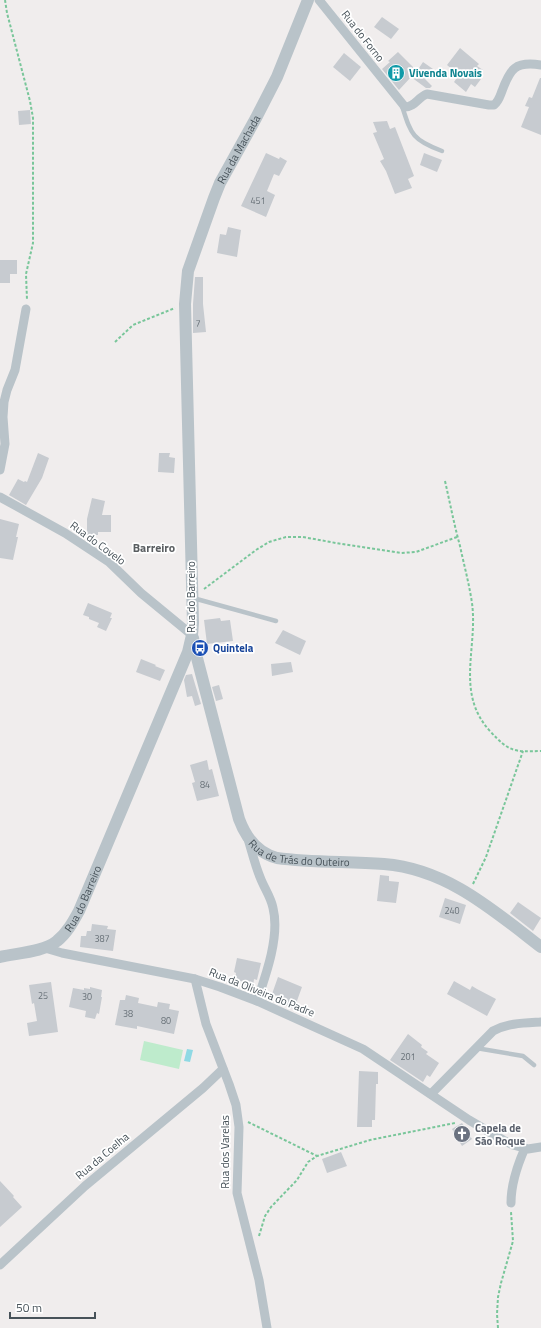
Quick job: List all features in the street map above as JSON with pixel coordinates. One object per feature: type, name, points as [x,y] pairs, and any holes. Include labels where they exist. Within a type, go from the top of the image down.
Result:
[{"type":"street","name":"Rua da Machada","points":[[185,304],[188,271],[220,183],[277,77],[308,0]]},
{"type":"street","name":"Rua do Forno","points":[[319,0],[402,105]]},
{"type":"street","points":[[402,105],[405,107],[411,106],[427,94],[494,105],[499,99],[508,74],[514,69],[529,64],[541,64]]},
{"type":"street","name":"Rua do Barreiro","points":[[45,948],[56,942],[65,933],[79,911],[185,659],[192,635],[185,304]]},
{"type":"street","points":[[0,470],[5,444],[3,417],[5,396],[14,370],[26,309]]},
{"type":"street","name":"Rua do Covelo","points":[[0,497],[65,532],[109,562],[141,593],[192,635]]},
{"type":"street","name":"Rua de Trás do Outeiro","points":[[192,635],[196,658],[237,813],[248,838],[259,850],[277,858],[396,865],[420,871],[446,882],[484,902],[541,947]]},
{"type":"street","points":[[248,838],[257,870],[271,902],[274,918],[273,940],[270,955],[257,1001]]},
{"type":"street","points":[[0,957],[45,948]]},
{"type":"street","name":"Rua da Oliveira do Padre","points":[[45,948],[62,953],[195,979],[257,1001],[356,1045],[469,1120],[508,1143],[525,1148]]},
{"type":"street","name":"Rua dos Varelas","points":[[195,979],[206,1024],[233,1095],[238,1117],[237,1193],[258,1280],[267,1328]]},
{"type":"street","points":[[431,1094],[493,1031],[508,1025],[541,1022]]},
{"type":"street","name":"Rua da Coelha","points":[[0,1265],[85,1186],[186,1102],[222,1069]]},
{"type":"street","points":[[510,1203],[515,1174],[525,1148],[541,1147]]},
{"type":"lane","points":[[402,105],[410,130],[415,137],[427,145],[442,151]]},
{"type":"lane","points":[[192,598],[276,621]]},
{"type":"lane","points":[[476,1048],[523,1056],[534,1065]]},
{"type":"path","points":[[5,0],[30,101],[32,118],[32,242],[26,274],[26,309]]},
{"type":"path","points":[[115,342],[133,325],[185,304]]},
{"type":"path","points":[[445,481],[472,605],[470,683],[474,704],[479,716],[486,726],[510,749],[517,751],[541,751]]},
{"type":"path","points":[[192,598],[256,550],[269,542],[286,537],[303,537],[401,553],[416,552],[457,537]]},
{"type":"path","points":[[468,893],[486,857],[523,751]]},
{"type":"path","points":[[238,1117],[317,1156]]},
{"type":"path","points":[[258,1238],[265,1216],[271,1207],[297,1180],[308,1162],[317,1156],[370,1140],[469,1120]]},
{"type":"path","points":[[498,1328],[498,1297],[513,1241],[510,1203]]},
{"type":"green space","points":[[144,1041],[183,1050],[179,1069],[140,1060]]},
{"type":"water","points":[[187,1049],[193,1050],[190,1062],[184,1061]]},
{"type":"building","points":[[382,17],[399,29],[391,39],[374,27]]},
{"type":"building","points":[[460,48],[479,64],[477,66],[483,70],[478,77],[481,79],[475,87],[471,84],[466,92],[454,82],[459,75],[447,65]]},
{"type":"building","name":"Vivenda Novais","points":[[398,52],[417,71],[423,62],[433,69],[425,79],[432,86],[430,88],[426,88],[411,77],[399,90],[382,69]]},
{"type":"building","points":[[344,53],[361,67],[350,81],[333,67]]},
{"type":"building","points":[[540,78],[541,135],[521,127],[529,107],[525,106],[529,97],[532,98]]},
{"type":"building","points":[[30,110],[31,124],[19,125],[18,111]]},
{"type":"building","points":[[387,121],[390,129],[395,127],[414,176],[408,179],[412,188],[395,194],[386,171],[380,161],[384,159],[373,133],[377,132],[373,122]]},
{"type":"building","points":[[266,153],[279,159],[280,157],[287,161],[279,176],[274,174],[267,191],[275,195],[266,217],[241,206]]},
{"type":"building","points":[[424,153],[442,160],[437,172],[420,165]]},
{"type":"building","points":[[228,227],[241,230],[237,257],[217,253],[220,234],[226,235]]},
{"type":"building","points":[[0,260],[17,260],[17,274],[10,274],[10,283],[0,283]]},
{"type":"building","points":[[195,277],[203,277],[203,304],[206,332],[193,333]]},
{"type":"building","points":[[38,453],[49,458],[42,478],[26,505],[9,495],[18,479],[27,482]]},
{"type":"building","points":[[159,453],[170,453],[169,457],[175,458],[174,473],[158,472]]},
{"type":"building","points":[[92,498],[105,501],[102,515],[111,515],[111,532],[98,532],[98,535],[87,535],[87,519]]},
{"type":"building","points":[[0,519],[19,524],[13,560],[0,558]]},
{"type":"building","points":[[88,603],[112,613],[110,618],[112,618],[106,631],[97,627],[99,623],[83,615]]},
{"type":"building","points":[[220,618],[221,621],[230,620],[233,641],[207,644],[204,620]]},
{"type":"building","points":[[283,630],[306,641],[300,655],[275,643]]},
{"type":"building","points":[[141,659],[165,670],[160,681],[136,672]]},
{"type":"building","points":[[291,662],[293,672],[272,676],[271,664]]},
{"type":"building","points":[[192,674],[201,704],[195,706],[192,696],[187,697],[184,680],[186,675]]},
{"type":"building","points":[[219,685],[223,699],[216,701],[212,687]]},
{"type":"building","points":[[207,760],[209,770],[212,769],[219,796],[197,801],[192,783],[195,782],[190,765]]},
{"type":"building","points":[[380,875],[389,876],[389,881],[399,882],[396,903],[377,901]]},
{"type":"building","points":[[445,898],[466,905],[460,924],[439,917]]},
{"type":"building","points":[[518,902],[541,918],[533,931],[510,913]]},
{"type":"building","points":[[92,924],[108,926],[107,929],[116,930],[113,951],[80,947],[81,936],[86,936],[87,931],[91,931]]},
{"type":"building","points":[[237,958],[261,963],[257,980],[254,979],[253,987],[244,985],[244,982],[235,980],[236,973],[234,972]]},
{"type":"building","points":[[278,977],[302,987],[294,1009],[278,1002],[280,997],[272,994]]},
{"type":"building","points":[[454,981],[470,990],[472,986],[496,999],[487,1016],[447,994]]},
{"type":"building","points":[[51,982],[58,1032],[29,1036],[27,1023],[37,1021],[29,985]]},
{"type":"building","points":[[90,987],[102,990],[99,1014],[97,1013],[95,1019],[85,1017],[86,1011],[69,1007],[73,988],[84,990],[84,988],[90,989]]},
{"type":"building","points":[[126,995],[139,998],[138,1003],[157,1007],[158,1002],[170,1004],[169,1009],[179,1011],[174,1034],[137,1026],[137,1029],[115,1025],[120,1000],[125,1000]]},
{"type":"building","points":[[408,1034],[422,1045],[421,1047],[428,1052],[426,1054],[439,1063],[430,1077],[427,1075],[423,1082],[390,1060]]},
{"type":"building","points":[[359,1071],[378,1072],[378,1084],[376,1084],[375,1120],[372,1120],[372,1127],[357,1127]]},
{"type":"building","name":"Capela de São Roque","points":[[462,1123],[472,1139],[462,1146],[452,1129]]},
{"type":"building","points":[[341,1152],[347,1166],[327,1173],[322,1159]]},
{"type":"building","points":[[0,1181],[22,1207],[0,1227]]},
{"type":"place","name":"Vivenda Novais","points":[[396,73]]},
{"type":"place","name":"Quintela","points":[[200,648]]},
{"type":"place","name":"Capela de São Roque","points":[[462,1134]]},
{"type":"district","name":"Barreiro","points":[[154,548]]}]
